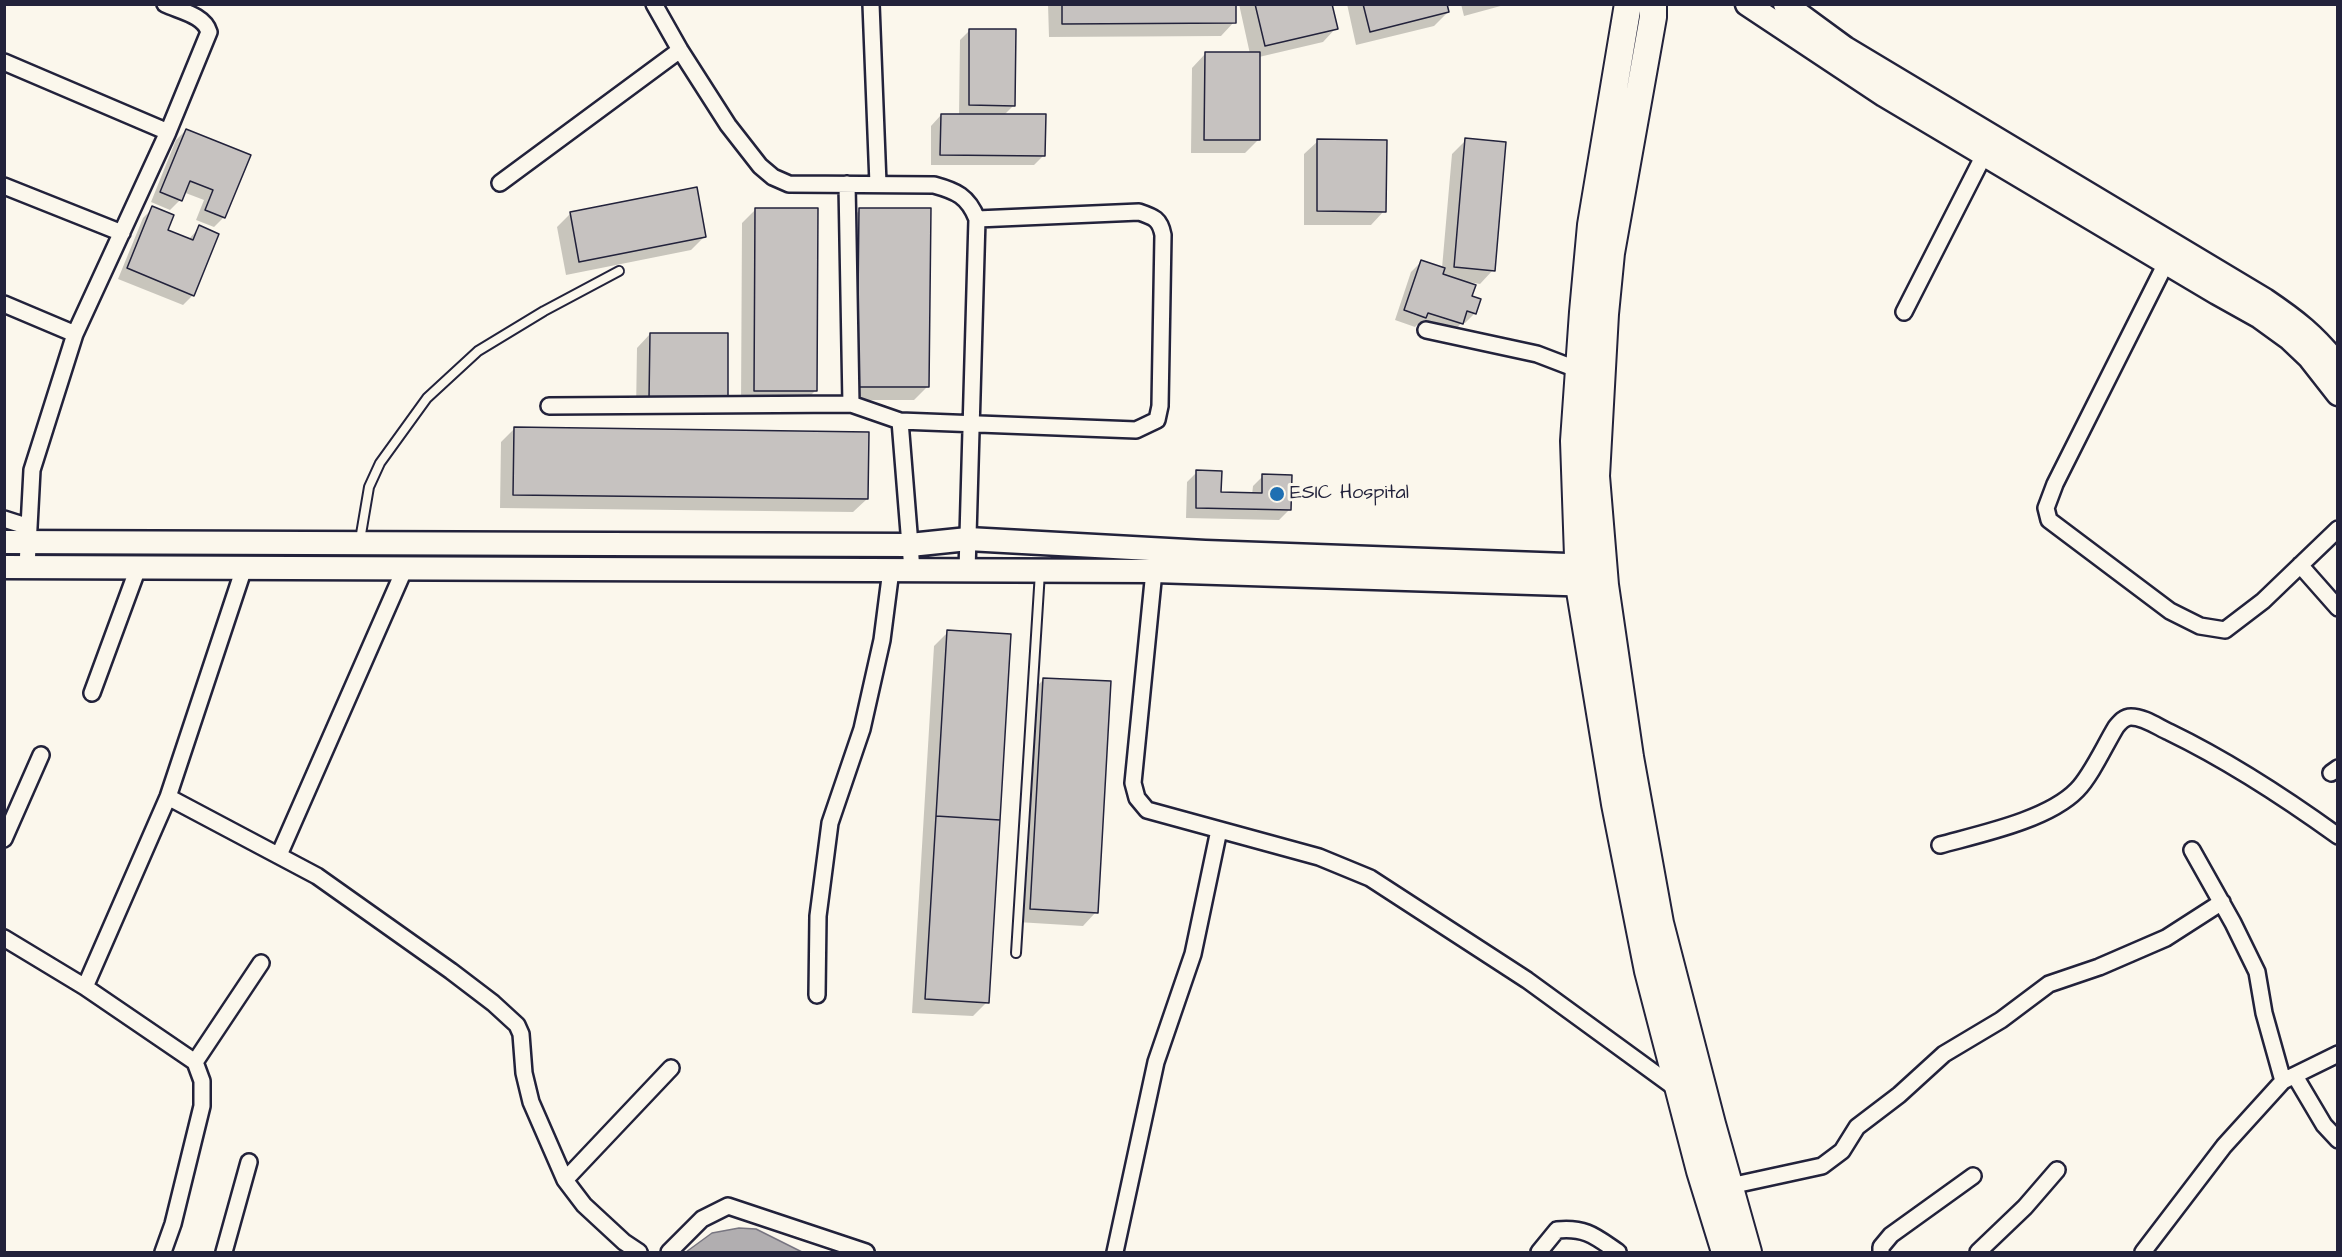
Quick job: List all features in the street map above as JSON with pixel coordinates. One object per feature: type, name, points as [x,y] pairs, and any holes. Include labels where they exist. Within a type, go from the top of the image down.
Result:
[{"type":"main road","points":[[1628,4],[1591,225],[1590,374],[1596,476],[1592,575],[1619,826],[1648,971],[1678,1090],[1725,1252]]},
{"type":"main road","points":[[1590,374],[1653,17],[1653,4]]},
{"type":"main road","points":[[1747,4],[1884,95],[2260,317],[2289,338],[2309,357],[2337,394]]},
{"type":"main road","points":[[1785,4],[1856,54],[2265,300],[2299,323],[2320,341],[2337,365]]},
{"type":"main road","points":[[4,542],[28,534],[360,543],[909,545],[968,539],[1592,575]]},
{"type":"main road","points":[[4,567],[1592,575]]},
{"type":"main road","points":[[1592,575],[1630,757],[1660,923],[1748,1252]]},
{"type":"street","points":[[27,567],[32,471],[41,436],[75,334],[168,132],[209,32],[207,25],[199,19],[165,4]]},
{"type":"street","points":[[654,4],[680,50],[728,125],[760,166],[773,177],[789,184],[934,184],[954,190],[971,205],[977,219],[967,571]]},
{"type":"street","points":[[871,4],[878,184]]},
{"type":"street","points":[[500,183],[680,50]]},
{"type":"street","points":[[4,62],[168,132]]},
{"type":"street","points":[[1904,312],[1984,155]]},
{"type":"street","points":[[848,184],[850,404]]},
{"type":"street","points":[[4,186],[122,233]]},
{"type":"street","points":[[549,406],[850,404],[900,421],[1136,430],[1157,420],[1161,406],[1163,235],[1161,223],[1156,218],[1139,212],[977,219]]},
{"type":"street","points":[[2166,263],[2055,484],[2046,508],[2049,520],[2170,610],[2200,626],[2225,630],[2264,601],[2337,530]]},
{"type":"street","points":[[4,304],[75,334]]},
{"type":"street","points":[[1426,330],[1538,354],[1590,374]]},
{"type":"street","points":[[817,995],[818,916],[830,823],[862,729],[882,640],[909,545],[900,421]]},
{"type":"street","points":[[4,519],[28,534]]},
{"type":"street","points":[[2300,565],[2337,608]]},
{"type":"street","points":[[92,693],[138,568]]},
{"type":"street","points":[[85,987],[168,797],[244,568]]},
{"type":"street","points":[[279,855],[405,568]]},
{"type":"street","points":[[1154,571],[1133,783],[1137,798],[1147,810],[1319,857],[1370,878],[1527,980],[1678,1090]]},
{"type":"street","points":[[1940,845],[2001,829],[2056,807],[2079,788],[2116,726],[2124,719],[2131,717],[2144,720],[2204,749],[2281,795],[2337,836]]},
{"type":"street","points":[[4,839],[41,755]]},
{"type":"street","points":[[168,797],[316,876],[451,970],[493,1003],[517,1026],[531,1102],[564,1180],[584,1205],[624,1242],[639,1252]]},
{"type":"street","points":[[1115,1252],[1156,1062],[1193,954],[1220,830]]},
{"type":"street","points":[[2192,850],[2222,902],[2257,972],[2264,1012],[2289,1078],[2337,1140]]},
{"type":"street","points":[[1730,1186],[1822,1166],[1842,1151],[1857,1127],[1899,1095],[1944,1054],[2001,1020],[2049,984],[2099,967],[2166,938],[2222,902]]},
{"type":"street","points":[[4,939],[85,987],[195,1062],[202,1081],[202,1106],[173,1224],[163,1252]]},
{"type":"street","points":[[195,1062],[261,963]]},
{"type":"street","points":[[2143,1252],[2224,1146],[2289,1078],[2337,1054]]},
{"type":"street","points":[[564,1180],[671,1068]]},
{"type":"street","points":[[225,1252],[249,1162]]},
{"type":"street","points":[[1978,1252],[2025,1207],[2057,1170]]},
{"type":"street","points":[[1881,1252],[1881,1247],[1891,1234],[1973,1176]]},
{"type":"street","points":[[669,1252],[702,1219],[728,1206],[866,1252]]},
{"type":"street","points":[[1539,1252],[1557,1230],[1574,1228],[1590,1233],[1618,1252]]},
{"type":"lane","points":[[360,543],[369,487],[380,463],[427,398],[478,351],[544,311],[619,271]]},
{"type":"lane","points":[[1016,953],[1040,571]]},
{"type":"shaded area","points":[[739,1228],[756,1229],[802,1252],[686,1252],[712,1233]]},
{"type":"building","points":[[1062,4],[1236,4],[1236,23],[1062,24]]},
{"type":"building","points":[[1255,4],[1332,4],[1338,29],[1265,46]]},
{"type":"building","points":[[1363,4],[1447,4],[1449,12],[1370,32]]},
{"type":"building","points":[[969,29],[1016,29],[1015,106],[969,105]]},
{"type":"building","points":[[1205,52],[1260,52],[1260,140],[1204,140]]},
{"type":"building","points":[[941,114],[1046,114],[1045,156],[940,155]]},
{"type":"building","points":[[186,129],[251,155],[225,218],[205,210],[213,190],[190,181],[182,201],[160,192]]},
{"type":"building","points":[[1465,138],[1506,142],[1495,271],[1454,267]]},
{"type":"building","points":[[1317,139],[1387,140],[1386,212],[1317,211]]},
{"type":"building","points":[[697,187],[706,237],[579,262],[570,212]]},
{"type":"building","points":[[152,206],[174,215],[168,230],[193,240],[199,225],[219,234],[194,296],[127,268]]},
{"type":"building","points":[[755,208],[818,208],[817,391],[754,391]]},
{"type":"building","points":[[859,208],[931,208],[929,387],[857,387]]},
{"type":"building","points":[[1421,260],[1445,268],[1443,274],[1476,285],[1472,296],[1481,299],[1476,314],[1467,311],[1463,324],[1428,313],[1426,318],[1404,310]]},
{"type":"building","points":[[650,333],[728,333],[728,400],[649,399]]},
{"type":"building","points":[[514,427],[869,432],[868,499],[513,495]]},
{"type":"building","points":[[1196,470],[1222,471],[1221,492],[1262,493],[1262,474],[1292,475],[1291,510],[1196,508]]},
{"type":"building","points":[[947,630],[1011,634],[1000,820],[936,816]]},
{"type":"building","points":[[1043,678],[1111,681],[1098,913],[1030,909]]},
{"type":"building","points":[[936,816],[1000,820],[989,1003],[925,999]]},
{"type":"place","name":"ESIC Hospital","points":[[1277,494]]}]
